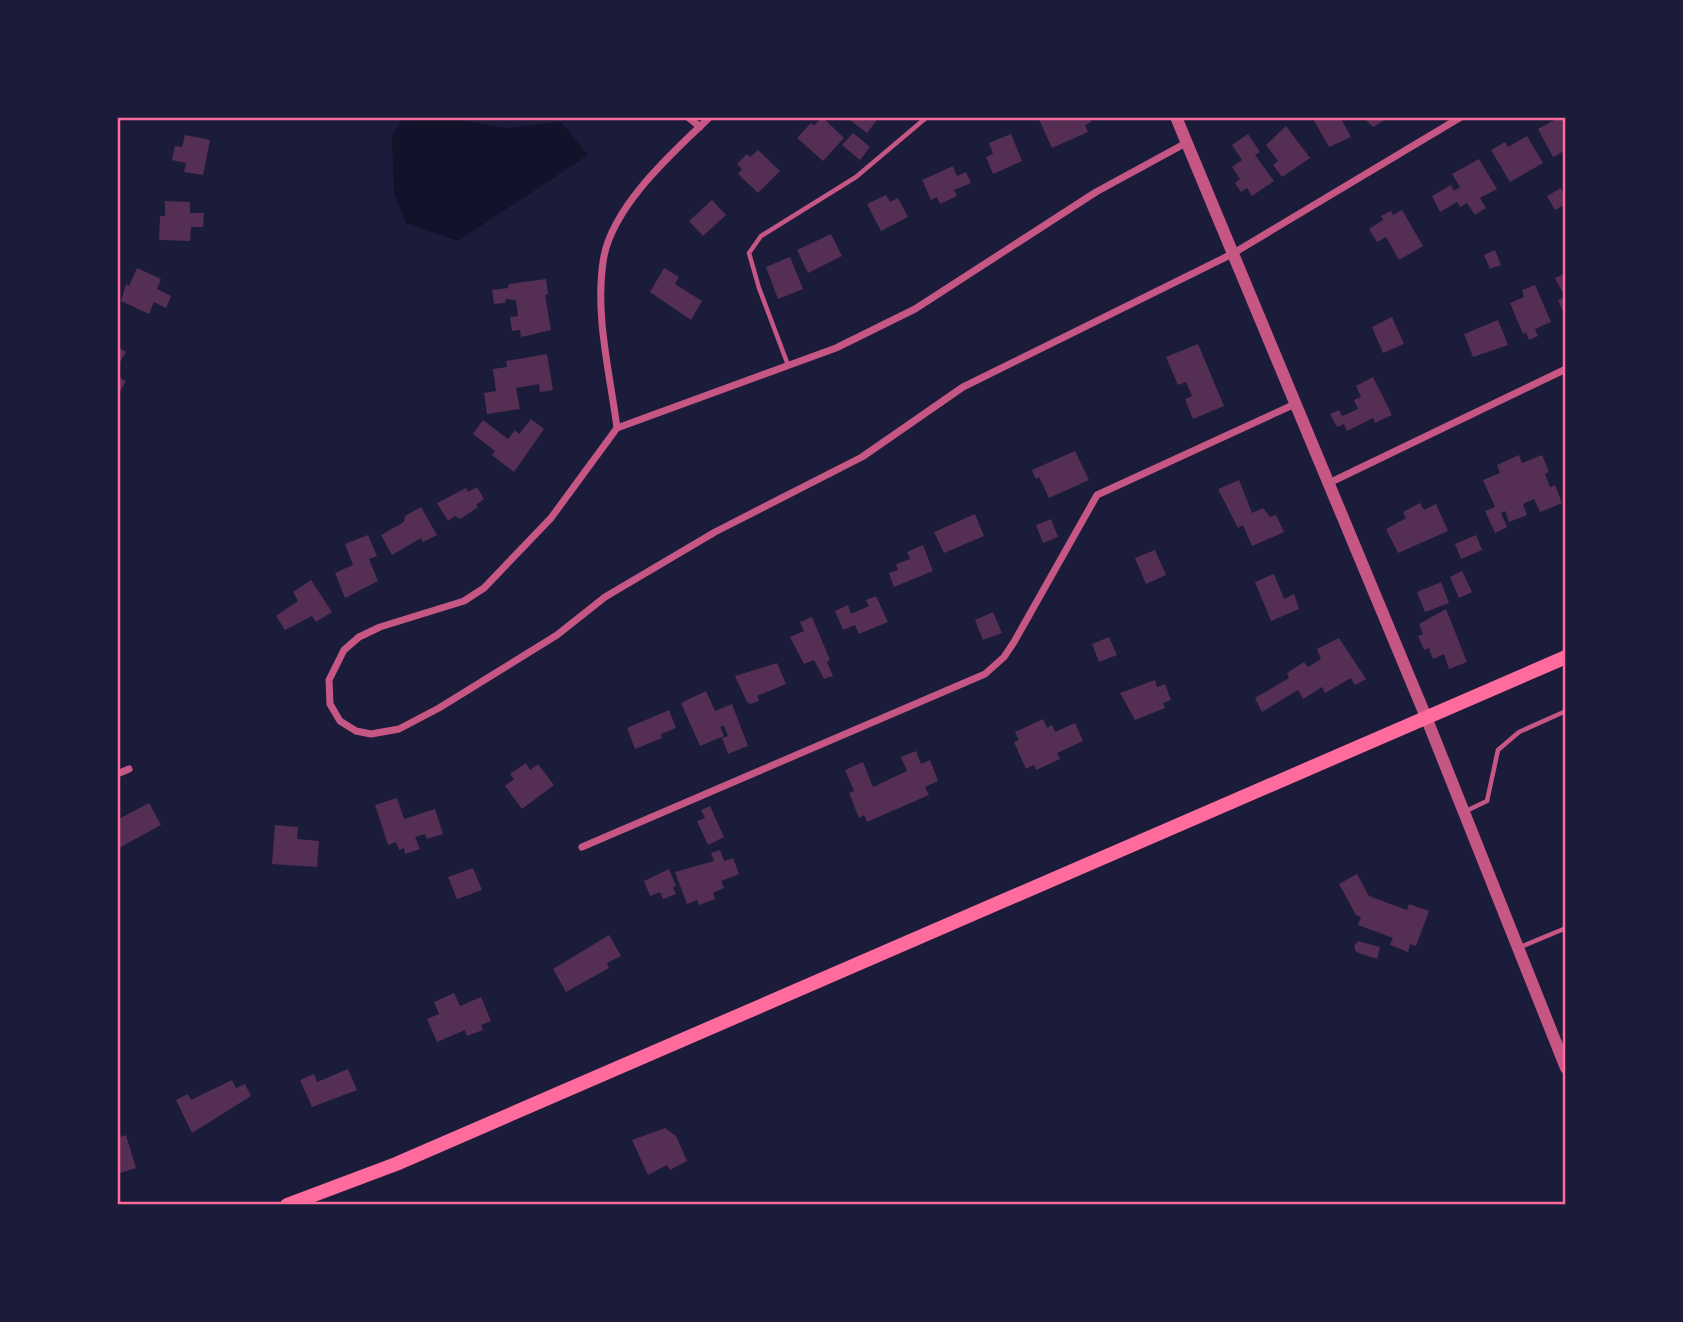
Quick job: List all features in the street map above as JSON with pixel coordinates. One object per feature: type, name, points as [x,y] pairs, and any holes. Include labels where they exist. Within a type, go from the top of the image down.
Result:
[{"type":"main road","points":[[286,1205],[396,1164],[1566,657]]},
{"type":"street","points":[[688,117],[700,127]]},
{"type":"street","points":[[617,428],[601,306],[603,261],[611,233],[629,203],[710,117]]},
{"type":"street","points":[[1176,117],[1426,717],[1566,1068]]},
{"type":"street","points":[[1186,143],[1096,192],[915,309],[835,348],[617,428],[551,518],[484,588],[464,601],[380,627],[359,637],[344,650],[329,680],[330,704],[340,721],[365,733],[399,729],[439,708],[557,635],[606,597],[669,558],[862,457],[963,387],[1232,254],[1461,117]]},
{"type":"street","points":[[1329,483],[1566,369]]},
{"type":"street","points":[[582,847],[985,674],[1004,657],[1014,642],[1097,495],[1294,404]]},
{"type":"street","points":[[117,774],[129,769]]},
{"type":"lane","points":[[788,366],[749,253],[761,236],[856,177],[928,117]]},
{"type":"lane","points":[[1462,812],[1487,801],[1498,750],[1519,732],[1566,711]]},
{"type":"lane","points":[[1518,948],[1566,928]]},
{"type":"shaded area","points":[[403,117],[455,119],[507,128],[561,122],[588,155],[458,241],[406,223],[394,193],[392,137]]},
{"type":"building","points":[[822,117],[844,138],[823,161],[797,138],[811,123],[814,126]]},
{"type":"building","points":[[846,117],[874,117],[877,120],[867,133]]},
{"type":"building","points":[[1038,117],[1057,117],[1059,120],[1089,117],[1091,122],[1085,125],[1088,132],[1052,148]]},
{"type":"building","points":[[1312,117],[1340,117],[1351,137],[1329,147]]},
{"type":"building","points":[[1363,117],[1390,117],[1373,127]]},
{"type":"building","points":[[1560,117],[1566,117],[1566,150],[1553,157],[1538,129]]},
{"type":"building","points":[[1286,126],[1310,158],[1282,177],[1273,165],[1278,161],[1266,145]]},
{"type":"building","points":[[853,133],[870,147],[860,160],[842,145]]},
{"type":"building","points":[[1011,134],[1022,161],[993,174],[986,157],[993,154],[989,143]]},
{"type":"building","points":[[1248,134],[1260,152],[1255,155],[1274,181],[1252,196],[1247,188],[1241,192],[1235,183],[1240,179],[1232,167],[1242,160],[1232,145]]},
{"type":"building","points":[[185,135],[210,140],[203,175],[184,172],[186,163],[172,160],[175,146],[182,147]]},
{"type":"building","points":[[1527,136],[1543,163],[1510,182],[1491,150],[1505,142],[1508,147]]},
{"type":"building","points":[[758,150],[780,171],[758,193],[738,174],[742,169],[737,164],[747,154],[750,157]]},
{"type":"building","points":[[1479,159],[1497,189],[1480,198],[1486,208],[1475,215],[1467,203],[1460,207],[1457,202],[1440,212],[1432,196],[1451,185],[1454,191],[1460,187],[1452,174]]},
{"type":"building","points":[[953,166],[957,176],[966,172],[971,183],[954,190],[957,196],[940,204],[937,197],[931,200],[922,180]]},
{"type":"building","points":[[1561,188],[1566,204],[1555,210],[1547,196]]},
{"type":"building","points":[[886,195],[890,202],[898,198],[908,217],[881,231],[867,204]]},
{"type":"building","points":[[712,200],[726,215],[703,236],[689,221]]},
{"type":"building","points":[[165,201],[190,202],[190,213],[204,213],[203,227],[191,227],[190,241],[159,240],[160,216],[165,216]]},
{"type":"building","points":[[1402,210],[1423,246],[1399,260],[1386,237],[1377,242],[1369,229],[1383,220],[1381,216],[1391,211],[1393,215]]},
{"type":"building","points":[[831,234],[842,256],[808,273],[797,250]]},
{"type":"building","points":[[1495,250],[1501,265],[1490,269],[1484,255]]},
{"type":"building","points":[[790,257],[803,289],[778,299],[766,267]]},
{"type":"building","points":[[137,268],[161,279],[157,289],[171,296],[166,308],[154,302],[149,314],[121,301],[126,284],[129,286]]},
{"type":"building","points":[[664,268],[679,277],[675,284],[702,301],[691,320],[650,292]]},
{"type":"building","points":[[1566,273],[1566,313],[1564,314],[1558,300],[1565,297],[1555,278]]},
{"type":"building","points":[[546,279],[548,294],[545,295],[551,330],[521,337],[520,330],[512,331],[510,317],[518,316],[516,300],[506,299],[505,303],[494,304],[492,290],[508,288],[509,284]]},
{"type":"building","points":[[1535,285],[1551,322],[1535,329],[1538,336],[1529,340],[1526,332],[1523,334],[1510,303],[1524,297],[1522,290]]},
{"type":"building","points":[[1392,317],[1404,344],[1383,353],[1372,327]]},
{"type":"building","points":[[1498,320],[1508,345],[1473,357],[1464,334]]},
{"type":"building","points":[[1198,344],[1224,406],[1193,419],[1185,399],[1192,396],[1186,382],[1178,385],[1166,357]]},
{"type":"building","points":[[117,347],[126,352],[117,367]]},
{"type":"building","points":[[547,354],[553,390],[540,392],[539,384],[516,388],[520,409],[487,414],[484,393],[496,391],[493,369],[507,367],[506,361]]},
{"type":"building","points":[[117,376],[126,381],[117,397]]},
{"type":"building","points":[[1373,377],[1392,415],[1375,423],[1373,418],[1347,431],[1344,424],[1337,427],[1330,414],[1339,410],[1342,416],[1358,409],[1354,400],[1361,397],[1356,386]]},
{"type":"building","points":[[531,419],[544,429],[514,472],[492,455],[495,451],[473,434],[483,420],[508,439],[515,430],[519,434]]},
{"type":"building","points":[[1075,451],[1089,480],[1049,498],[1039,477],[1036,479],[1032,470]]},
{"type":"building","points":[[1519,455],[1522,463],[1542,455],[1549,472],[1545,474],[1550,487],[1555,485],[1562,503],[1540,512],[1534,499],[1523,504],[1527,515],[1509,522],[1505,511],[1501,513],[1507,527],[1495,533],[1485,511],[1495,507],[1483,480],[1500,473],[1497,465]]},
{"type":"building","points":[[1239,480],[1252,513],[1263,508],[1270,517],[1276,515],[1284,532],[1252,546],[1243,525],[1238,528],[1218,489]]},
{"type":"building","points":[[477,487],[484,499],[476,505],[478,507],[460,519],[455,516],[448,521],[437,503],[466,488],[468,492]]},
{"type":"building","points":[[1420,503],[1424,510],[1436,504],[1448,531],[1398,553],[1386,529],[1406,518],[1403,512]]},
{"type":"building","points":[[421,507],[437,535],[423,542],[421,538],[392,555],[381,535],[404,522],[405,516]]},
{"type":"building","points":[[975,514],[984,536],[944,553],[934,532]]},
{"type":"building","points":[[1051,519],[1058,537],[1043,543],[1036,525]]},
{"type":"building","points":[[368,535],[377,556],[369,559],[378,581],[345,598],[335,573],[353,565],[345,544]]},
{"type":"building","points":[[1476,535],[1482,550],[1461,559],[1455,544]]},
{"type":"building","points":[[923,545],[933,571],[894,587],[889,573],[898,570],[896,564],[910,559],[907,552]]},
{"type":"building","points":[[1155,550],[1166,575],[1146,584],[1135,558]]},
{"type":"building","points":[[1462,571],[1472,592],[1459,598],[1450,577]]},
{"type":"building","points":[[1274,574],[1284,599],[1294,594],[1299,609],[1271,621],[1255,582]]},
{"type":"building","points":[[311,580],[332,612],[316,622],[312,616],[285,630],[276,616],[298,601],[293,592]]},
{"type":"building","points":[[1441,582],[1449,603],[1425,612],[1417,592]]},
{"type":"building","points":[[876,596],[888,622],[859,634],[855,625],[843,630],[835,611],[848,605],[851,614],[869,606],[866,600]]},
{"type":"building","points":[[1446,609],[1467,662],[1449,669],[1444,654],[1433,659],[1429,648],[1424,650],[1418,636],[1423,634],[1419,624]]},
{"type":"building","points":[[993,612],[1002,633],[983,640],[975,620]]},
{"type":"building","points":[[812,617],[830,660],[827,662],[833,676],[824,679],[814,660],[804,664],[790,637],[804,631],[800,622]]},
{"type":"building","points":[[1109,637],[1117,655],[1099,662],[1092,644]]},
{"type":"building","points":[[1339,638],[1366,679],[1355,685],[1351,678],[1325,693],[1322,687],[1303,699],[1298,690],[1262,712],[1255,698],[1289,678],[1287,673],[1304,662],[1308,667],[1321,659],[1317,649]]},
{"type":"building","points":[[777,663],[786,684],[757,696],[759,701],[750,704],[747,702],[735,676]]},
{"type":"building","points":[[1155,680],[1157,687],[1165,684],[1171,700],[1163,703],[1165,708],[1135,720],[1120,693]]},
{"type":"building","points":[[706,691],[715,711],[732,704],[748,746],[728,754],[722,738],[728,736],[724,726],[720,727],[724,736],[700,746],[681,703]]},
{"type":"building","points":[[669,710],[676,728],[661,734],[662,738],[635,749],[627,728]]},
{"type":"building","points":[[1043,719],[1047,728],[1052,725],[1055,732],[1075,723],[1083,741],[1057,753],[1060,759],[1036,770],[1034,765],[1026,769],[1014,742],[1019,740],[1015,732]]},
{"type":"building","points":[[916,751],[921,764],[930,760],[938,781],[925,787],[929,795],[867,822],[864,815],[859,818],[849,793],[854,791],[845,770],[863,762],[873,787],[907,771],[901,757]]},
{"type":"building","points":[[526,763],[530,770],[538,764],[554,785],[522,809],[505,786],[514,779],[510,774]]},
{"type":"building","points":[[397,798],[404,819],[435,809],[443,834],[427,839],[425,834],[415,837],[420,849],[405,854],[404,848],[399,850],[396,842],[388,845],[375,805]]},
{"type":"building","points":[[149,803],[161,825],[117,849],[117,820]]},
{"type":"building","points":[[710,806],[724,837],[708,845],[697,821],[705,818],[701,810]]},
{"type":"building","points":[[275,825],[298,827],[297,839],[319,841],[317,867],[272,864]]},
{"type":"building","points":[[720,850],[724,861],[733,858],[739,874],[721,881],[724,888],[713,893],[715,899],[699,905],[697,900],[687,904],[675,872],[714,861],[711,853]]},
{"type":"building","points":[[473,868],[482,890],[457,899],[448,877]]},
{"type":"building","points":[[669,869],[676,886],[673,887],[676,894],[663,899],[660,892],[650,896],[644,881]]},
{"type":"building","points":[[1357,874],[1369,896],[1407,910],[1409,904],[1429,911],[1416,946],[1410,944],[1408,952],[1390,945],[1393,938],[1358,925],[1361,917],[1356,915],[1339,884]]},
{"type":"building","points":[[609,935],[621,956],[607,963],[609,968],[566,992],[553,969]]},
{"type":"building","points":[[1358,941],[1380,947],[1377,959],[1356,952],[1354,946]]},
{"type":"building","points":[[454,993],[460,1006],[481,997],[491,1021],[481,1025],[483,1030],[467,1036],[465,1030],[437,1042],[427,1019],[439,1014],[434,1002]]},
{"type":"building","points":[[348,1069],[357,1090],[312,1107],[300,1080],[314,1074],[317,1082]]},
{"type":"building","points":[[232,1080],[236,1088],[245,1084],[251,1096],[192,1133],[176,1100],[188,1094],[191,1100]]},
{"type":"building","points":[[665,1128],[676,1136],[687,1161],[670,1170],[667,1165],[648,1175],[632,1140]]},
{"type":"building","points":[[126,1135],[136,1168],[117,1174],[117,1138]]}]
